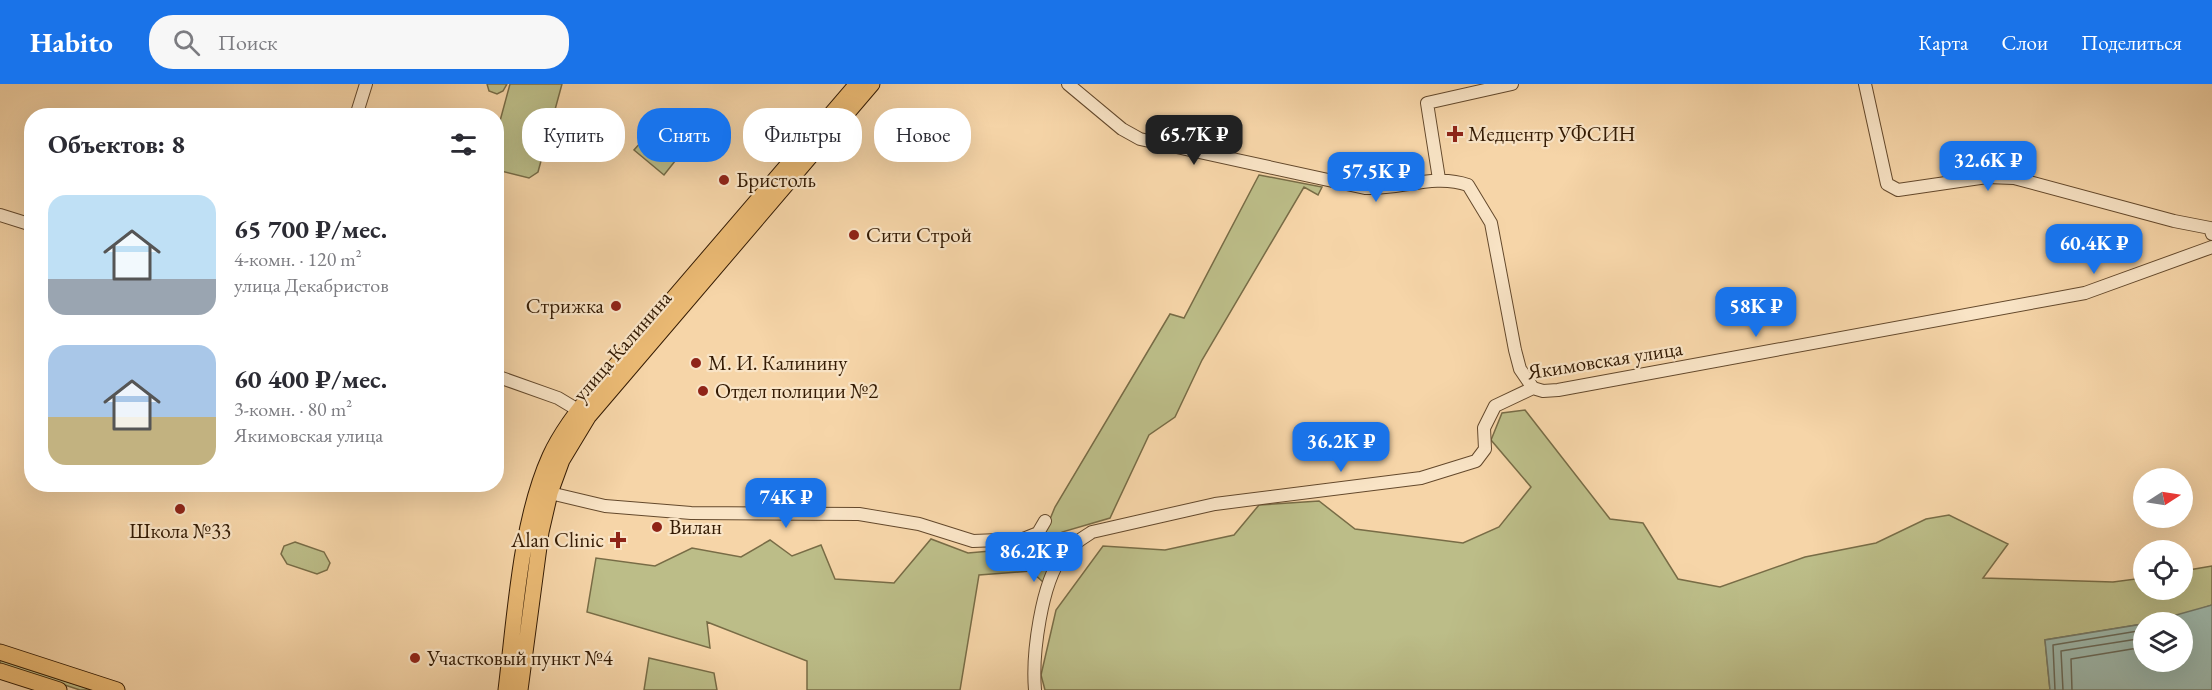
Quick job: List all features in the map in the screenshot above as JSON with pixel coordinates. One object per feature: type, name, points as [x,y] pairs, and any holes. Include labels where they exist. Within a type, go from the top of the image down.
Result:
[{"type":"main road","name":"улица Калинина","points":[[520,690],[541,532],[550,493],[583,414],[857,84]]},
{"type":"main road","name":"улица Калинина","points":[[506,690],[526,541],[537,488],[559,437],[583,414],[872,84]]},
{"type":"main road","points":[[0,652],[117,690]]},
{"type":"main road","points":[[0,671],[58,690]]},
{"type":"street","points":[[358,108],[366,84]]},
{"type":"street","points":[[1068,84],[1132,136],[1314,178],[1376,188],[1439,179],[1468,185],[1486,212],[1496,242],[1515,350],[1520,369],[1533,388]]},
{"type":"street","points":[[1439,179],[1427,103],[1512,84]]},
{"type":"street","points":[[1865,84],[1887,184],[1898,190],[1987,177],[2014,178],[2174,221],[2210,228],[2212,234]]},
{"type":"street","points":[[0,215],[24,222]]},
{"type":"street","name":"Якимовская улица","points":[[1035,690],[1035,656],[1051,577],[1062,557],[1075,542],[1092,532],[1215,504],[1421,478],[1476,461],[1485,449],[1484,428],[1495,406],[1533,388],[1558,390],[2085,293],[2212,247]]},
{"type":"street","points":[[504,379],[558,398],[583,414]]},
{"type":"street","points":[[550,493],[605,506],[691,513],[858,514],[919,524],[973,541],[1023,539],[1038,533],[1045,521]]},
{"type":"green space","points":[[487,84],[507,84],[503,91],[497,94],[489,91]]},
{"type":"green space","points":[[510,84],[562,84],[555,108],[522,108],[522,162],[541,162],[538,172],[529,178],[504,172],[504,108]]},
{"type":"green space","points":[[648,162],[674,162],[664,175]]},
{"type":"green space","points":[[1259,175],[1322,187],[1318,195],[1304,187],[1202,360],[1175,417],[1149,435],[1110,518],[1062,532],[1044,583],[1031,571],[979,575],[960,690],[807,690],[807,661],[707,622],[710,648],[587,612],[596,558],[655,566],[692,548],[741,557],[770,540],[792,556],[821,545],[835,579],[894,583],[931,539],[968,553],[1013,549],[1041,541],[1055,507],[1170,314],[1184,318]]},
{"type":"green space","points":[[1525,410],[1610,519],[1643,523],[1678,579],[1720,587],[1805,557],[1876,543],[1926,519],[1949,515],[2008,544],[1983,578],[2113,582],[2133,579],[2133,600],[2193,600],[2193,569],[2212,566],[2212,605],[2191,612],[2133,612],[2133,626],[2045,640],[2050,690],[1045,690],[1041,675],[1056,610],[1103,546],[1165,550],[1234,535],[1259,505],[1319,501],[1355,529],[1463,543],[1499,527],[1531,487],[1491,440],[1502,413]]},
{"type":"green space","points":[[295,542],[324,552],[330,563],[327,570],[317,574],[287,564],[281,554],[284,546]]},
{"type":"green space","points":[[649,658],[714,673],[717,690],[644,690]]},
{"type":"green space","points":[[0,660],[93,690],[80,690],[0,664]]},
{"type":"water","points":[[2212,605],[2212,690],[2050,690],[2045,640],[2133,626],[2133,672],[2193,672],[2193,612],[2187,612]]},
{"type":"place","name":"Медцентр УФСИН","points":[[1455,134]]},
{"type":"place","name":"Бристоль","points":[[724,180]]},
{"type":"place","name":"Сити Строй","points":[[854,235]]},
{"type":"place","name":"Стрижка","points":[[616,306]]},
{"type":"place","name":"М. И. Калинину","points":[[696,363]]},
{"type":"place","name":"Отдел полиции №2","points":[[703,391]]},
{"type":"place","name":"Школа №33","points":[[180,509]]},
{"type":"place","name":"Вилан","points":[[657,527]]},
{"type":"place","name":"Alan Clinic","points":[[618,540]]},
{"type":"place","name":"Участковый пункт №4","points":[[415,658]]}]
